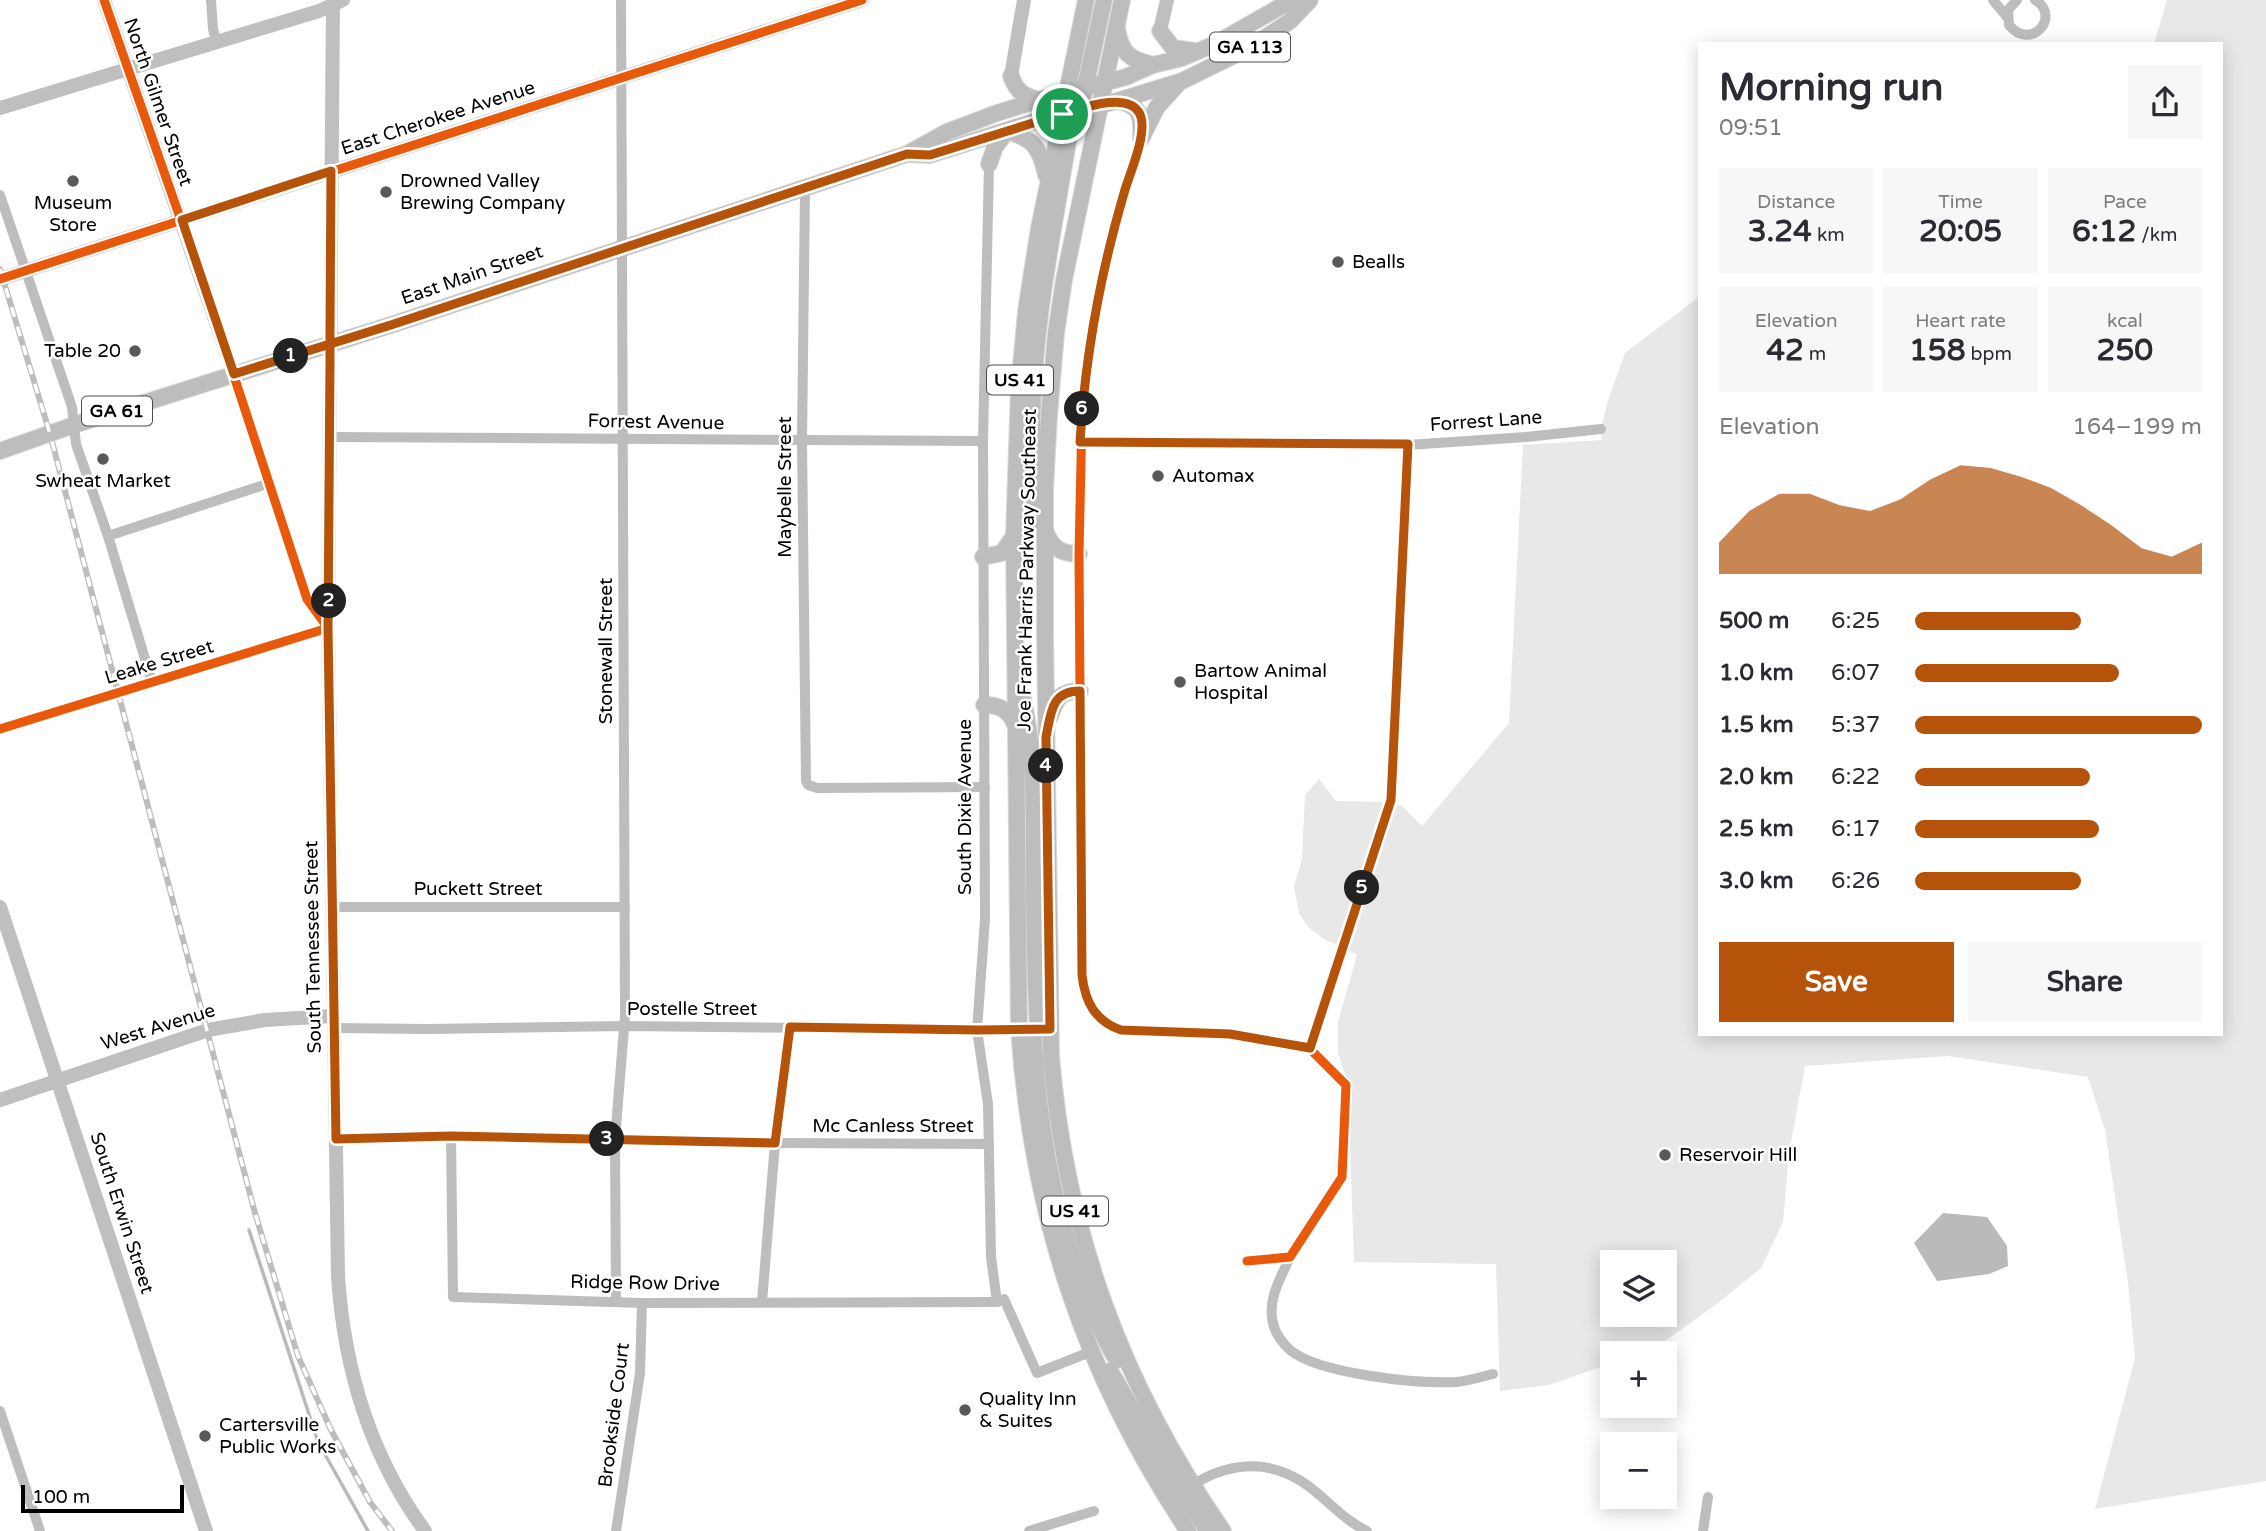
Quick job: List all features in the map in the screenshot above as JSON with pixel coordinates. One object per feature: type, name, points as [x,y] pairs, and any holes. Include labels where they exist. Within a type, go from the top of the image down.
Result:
[{"type":"main road","name":"Joe Frank Harris Parkway Southeast","points":[[1086,0],[1066,93],[1072,112],[1047,182],[1022,347],[1014,537],[1015,724],[1035,1030],[1058,1120],[1072,1198],[1093,1273],[1136,1384],[1170,1448],[1223,1531]]},
{"type":"main road","points":[[1045,554],[1032,476],[1034,373],[1045,274],[1072,112],[1085,88],[1104,0]]},
{"type":"main road","name":"Joe Frank Harris Parkway Southeast","points":[[1122,0],[1075,224],[1056,333],[1047,446],[1046,737],[1035,1030],[1025,1097],[1032,1148],[1054,1246],[1090,1352],[1155,1481],[1188,1531]]},
{"type":"main road","name":"East Main Street","points":[[0,451],[907,154],[937,137],[997,113],[1126,77],[1153,65],[1182,58],[1292,0]]},
{"type":"main road","name":"East Main Street","points":[[907,154],[930,155],[1182,81],[1247,49],[1290,21],[1310,0]]},
{"type":"main road","points":[[1116,26],[1119,40],[1128,56],[1132,60],[1153,65],[1160,31]]},
{"type":"main road","points":[[1160,31],[1173,48],[1201,50]]},
{"type":"main road","points":[[1011,76],[1019,92],[1040,100]]},
{"type":"main road","points":[[997,113],[1005,98],[1011,76]]},
{"type":"main road","points":[[1141,139],[1157,107],[1182,81]]},
{"type":"main road","points":[[1117,101],[1127,103],[1138,110],[1142,122],[1141,139]]},
{"type":"main road","points":[[989,164],[995,147],[1007,131],[1020,135],[1034,144],[1040,153],[1047,182]]},
{"type":"main road","points":[[964,145],[982,151],[989,164]]},
{"type":"main road","points":[[1045,530],[1057,549],[1068,554],[1079,554]]},
{"type":"main road","points":[[983,557],[1002,553],[1014,537]]},
{"type":"main road","points":[[1014,669],[1026,720],[1033,792],[1035,1030]]},
{"type":"main road","points":[[1046,737],[1057,699],[1065,692],[1080,691]]},
{"type":"main road","points":[[984,705],[1004,708],[1015,724]]},
{"type":"main road","points":[[1083,1332],[1095,1344],[1142,1428],[1208,1531]]},
{"type":"street","name":"North Gilmer Street","points":[[104,0],[134,66],[234,374]]},
{"type":"street","points":[[211,0],[212,29],[216,41]]},
{"type":"street","name":"Stonewall Street","points":[[616,1302],[615,1139],[625,1026],[621,0]]},
{"type":"street","name":"East Cherokee Avenue","points":[[0,279],[862,0]]},
{"type":"street","points":[[1011,76],[1024,0]]},
{"type":"street","points":[[1160,31],[1167,0]]},
{"type":"street","points":[[1993,0],[2014,30],[2020,34],[2035,33],[2041,29],[2046,14],[2043,5],[2035,0]]},
{"type":"street","points":[[2008,18],[2008,10],[2017,0]]},
{"type":"street","points":[[0,106],[319,11],[336,1]]},
{"type":"street","name":"South Tennessee Street","points":[[336,1],[331,171],[328,628],[339,1303],[353,1381],[365,1419],[408,1507],[425,1531]]},
{"type":"street","points":[[1141,139],[1120,205],[1094,315],[1086,365],[1080,442],[1084,993],[1092,1010],[1105,1022],[1121,1030],[1230,1034],[1310,1048],[1346,1085],[1342,1177],[1290,1257],[1276,1289],[1272,1306],[1273,1324],[1281,1340],[1291,1351],[1311,1362],[1392,1379],[1459,1382],[1493,1374]]},
{"type":"street","name":"South Dixie Avenue","points":[[989,164],[983,441],[985,931],[977,1030],[988,1104],[991,1257],[998,1302],[1004,1299],[1037,1373],[1090,1352]]},
{"type":"street","name":"Maybelle Street","points":[[805,188],[802,441],[804,778],[808,785],[817,788],[985,787]]},
{"type":"street","points":[[0,195],[72,407],[76,444],[108,536],[152,682]]},
{"type":"street","points":[[234,374],[307,599],[328,628]]},
{"type":"street","name":"Forrest Lane","points":[[1080,442],[1408,444],[1526,437],[1601,429]]},
{"type":"street","name":"Forrest Avenue","points":[[329,437],[983,441]]},
{"type":"street","points":[[1310,1048],[1391,800],[1408,444]]},
{"type":"street","points":[[108,536],[270,483]]},
{"type":"street","name":"Leake Street","points":[[0,729],[328,628]]},
{"type":"street","name":"Puckett Street","points":[[332,907],[625,906]]},
{"type":"street","name":"South Erwin Street","points":[[0,907],[206,1531]]},
{"type":"street","name":"West Avenue","points":[[0,1100],[208,1030],[265,1020],[333,1022]]},
{"type":"street","name":"Postelle Street","points":[[333,1022],[429,1029],[625,1026],[1035,1030]]},
{"type":"street","points":[[762,1302],[775,1143],[790,1027]]},
{"type":"street","name":"Mc Canless Street","points":[[336,1139],[451,1136],[775,1143],[989,1144]]},
{"type":"street","name":"Ridge Row Drive","points":[[451,1136],[453,1297],[642,1303],[998,1302]]},
{"type":"street","points":[[1247,1261],[1290,1257]]},
{"type":"street","name":"Brookside Court","points":[[616,1531],[640,1373],[642,1303]]},
{"type":"street","points":[[0,1411],[40,1531]]},
{"type":"street","points":[[1193,1485],[1219,1471],[1240,1466],[1264,1467],[1301,1481],[1340,1514],[1367,1531]]},
{"type":"street","points":[[1703,1531],[1708,1497]]},
{"type":"street","points":[[1028,1531],[1094,1511]]},
{"type":"shaded area","points":[[2167,0],[2266,0],[2266,1481],[2095,1509],[2135,1358],[2128,1283],[2105,1130],[2088,1077],[1948,1056],[1805,1066],[1789,1153],[1783,1222],[1761,1268],[1665,1341],[1600,1341],[1600,1367],[1549,1385],[1500,1391],[1496,1264],[1354,1262],[1348,1084],[1338,1053],[1338,1022],[1357,955],[1324,939],[1308,927],[1299,913],[1294,886],[1302,859],[1305,795],[1319,779],[1336,801],[1387,802],[1402,806],[1422,826],[1509,723],[1523,445],[1602,440],[1601,429],[1607,403],[1625,353],[1698,298],[1698,1036],[2223,1036],[2223,42],[2155,42]]},
{"type":"shaded area","points":[[1943,1213],[1987,1217],[2007,1246],[2008,1266],[1989,1274],[1937,1281],[1914,1243]]},
{"type":"waterway","points":[[249,1230],[318,1442],[368,1531]]},
{"type":"railway","points":[[0,269],[50,434],[255,1213],[298,1356],[331,1430],[370,1502],[392,1531]]},
{"type":"cycle path","points":[[0,729],[328,628],[307,599],[214,315],[104,0]]},
{"type":"cycle path","points":[[0,279],[862,0]]},
{"type":"cycle path","points":[[1141,139],[1114,228],[1094,315],[1082,416],[1079,554],[1082,975],[1084,993],[1092,1010],[1114,1027],[1131,1031],[1230,1033],[1309,1048],[1346,1085],[1342,1177],[1290,1257],[1247,1261]]},
{"type":"place","name":"Museum Store","points":[[73,181]]},
{"type":"place","name":"Drowned Valley Brewing Company","points":[[386,192]]},
{"type":"place","name":"Bealls","points":[[1338,262]]},
{"type":"place","name":"Table 20","points":[[135,351]]},
{"type":"place","name":"Swheat Market","points":[[103,459]]},
{"type":"place","name":"Automax","points":[[1158,476]]},
{"type":"place","name":"Bartow Animal Hospital","points":[[1180,682]]},
{"type":"place","name":"Reservoir Hill","points":[[1665,1155]]},
{"type":"place","name":"Quality Inn & Suites","points":[[965,1410]]},
{"type":"place","name":"Cartersville Public Works","points":[[205,1436]]},
{"type":"route","points":[[1062,114],[930,155],[907,154],[394,324],[330,343],[234,374],[182,220],[331,171],[330,329],[330,343],[330,361],[328,628],[336,1139],[451,1136],[775,1143],[790,1027],[1050,1029],[1046,737],[1057,699],[1065,692],[1071,691],[1080,691],[1082,975],[1084,993],[1092,1010],[1105,1022],[1121,1030],[1230,1034],[1310,1048],[1391,800],[1408,444],[1080,442],[1089,339],[1114,228],[1141,139],[1142,122],[1138,110],[1127,103],[1117,101],[1062,114]]}]
